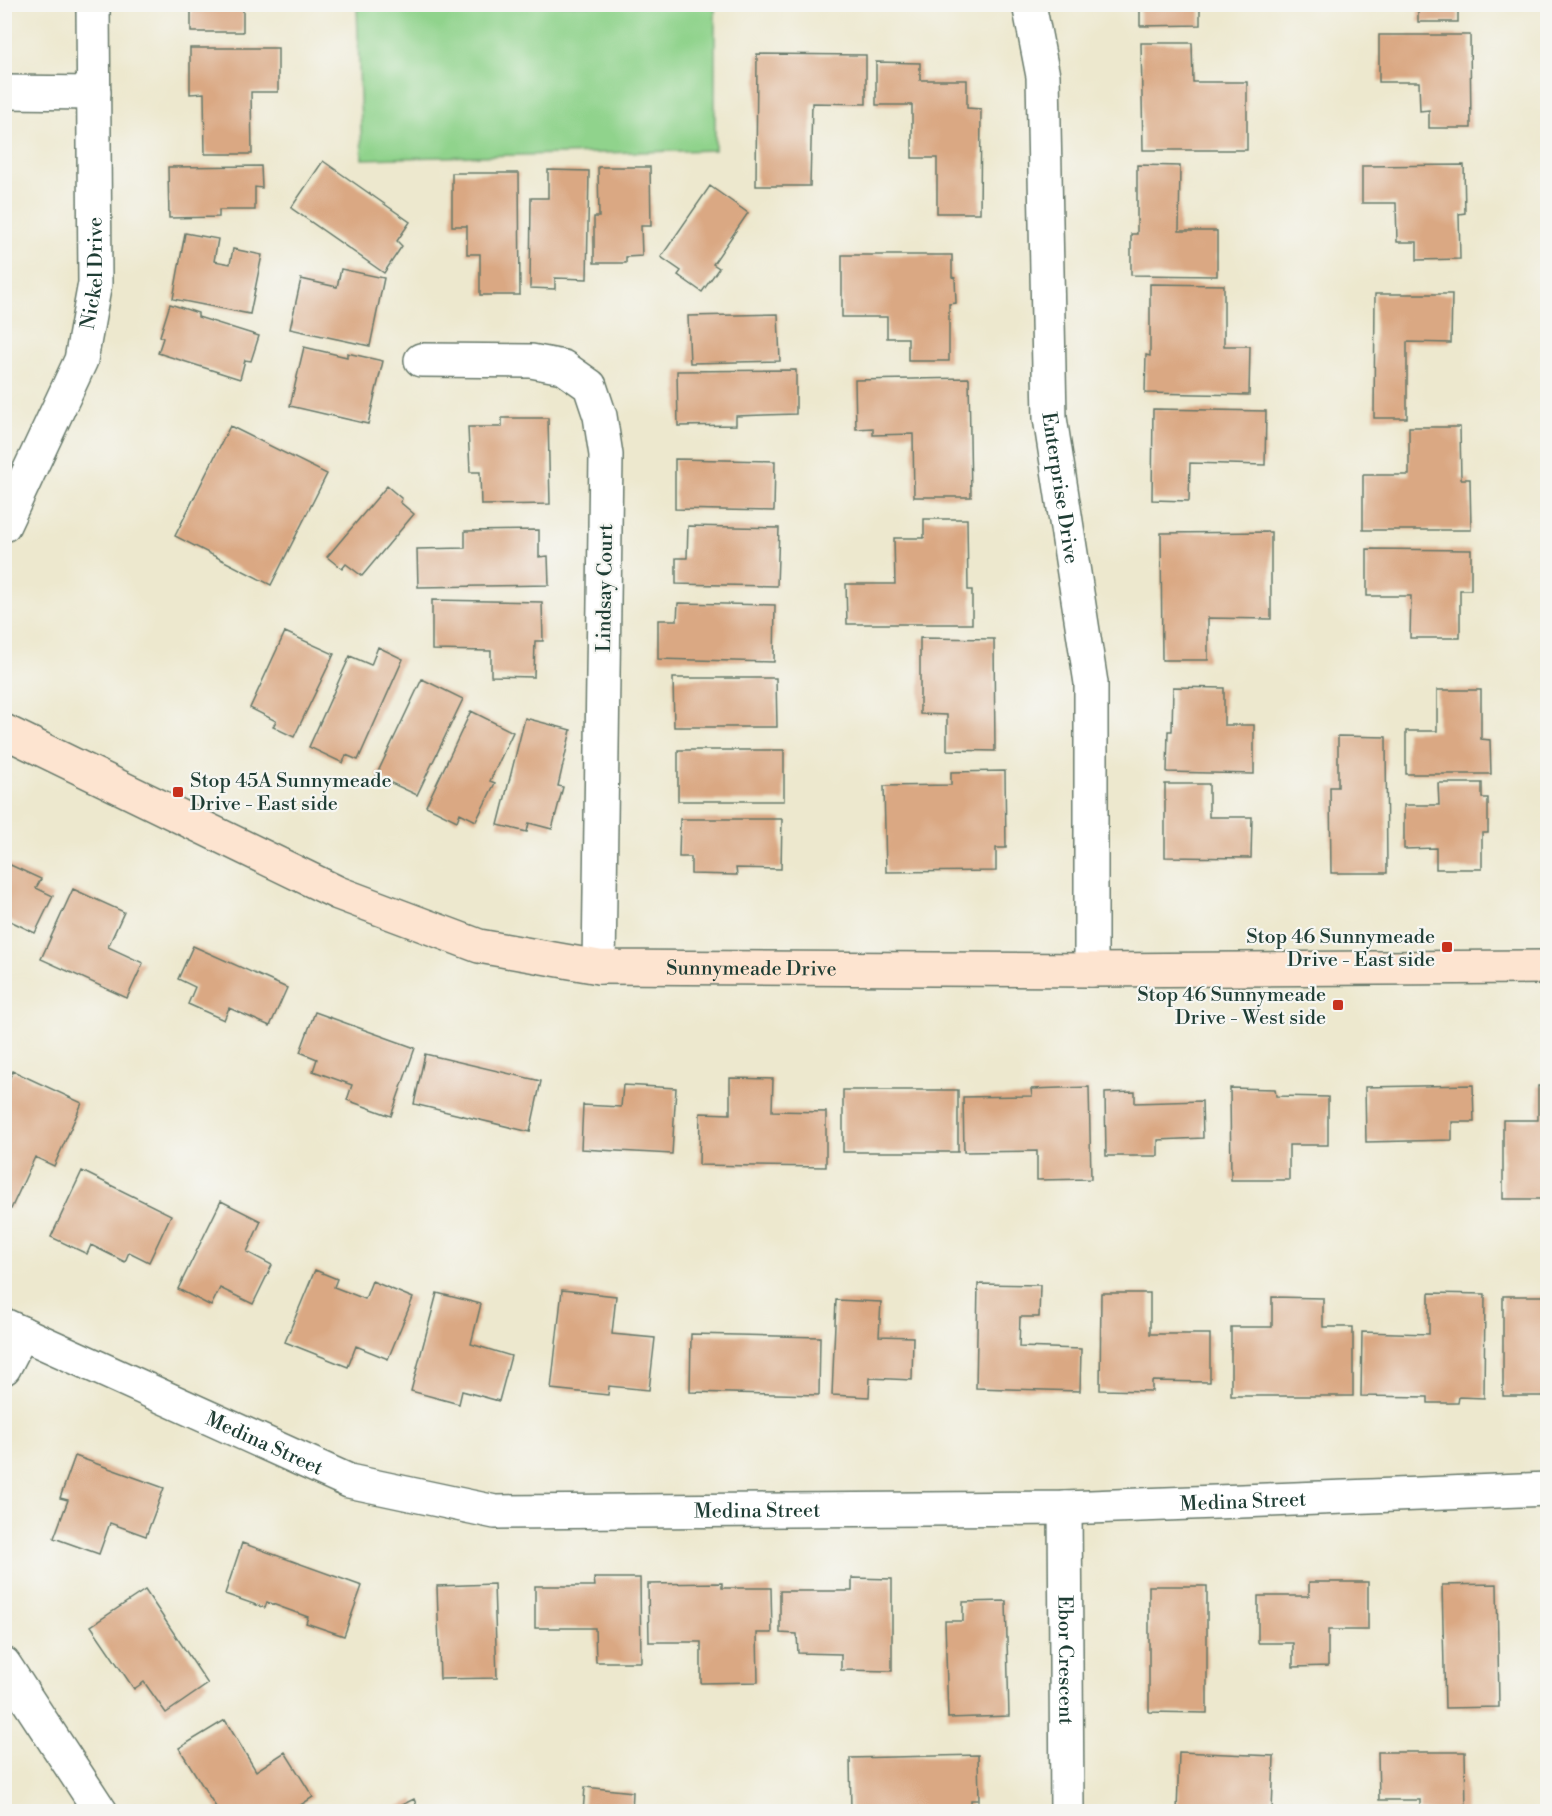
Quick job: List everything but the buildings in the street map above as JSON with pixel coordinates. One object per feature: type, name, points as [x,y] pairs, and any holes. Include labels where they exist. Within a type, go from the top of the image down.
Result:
[{"type":"street","name":"Nickel Drive","points":[[4,525],[81,360],[95,283],[93,4]]},
{"type":"street","name":"Enterprise Drive","points":[[1029,4],[1042,76],[1050,418],[1091,683],[1091,970]]},
{"type":"street","points":[[4,92],[93,93]]},
{"type":"street","name":"Lindsay Court","points":[[421,360],[531,361],[563,367],[590,386],[600,416],[606,455],[599,967]]},
{"type":"street","name":"Sunnymeade Drive","points":[[4,731],[338,892],[480,946],[599,967],[1091,970],[1548,967]]},
{"type":"street","points":[[4,1368],[13,1329]]},
{"type":"street","name":"Medina Street","points":[[13,1329],[349,1481],[495,1512],[1065,1508],[1548,1489]]},
{"type":"street","name":"Ebor Crescent","points":[[1065,1508],[1067,1812]]},
{"type":"street","points":[[4,1665],[101,1812]]},
{"type":"green space","points":[[357,5],[715,5],[715,150],[362,159]]},
{"type":"place","name":"Stop 45A Sunnymeade Drive - East side","points":[[178,792]]},
{"type":"place","name":"Stop 46 Sunnymeade Drive - East side","points":[[1447,947]]},
{"type":"place","name":"Stop 46 Sunnymeade Drive - West side","points":[[1338,1005]]}]
